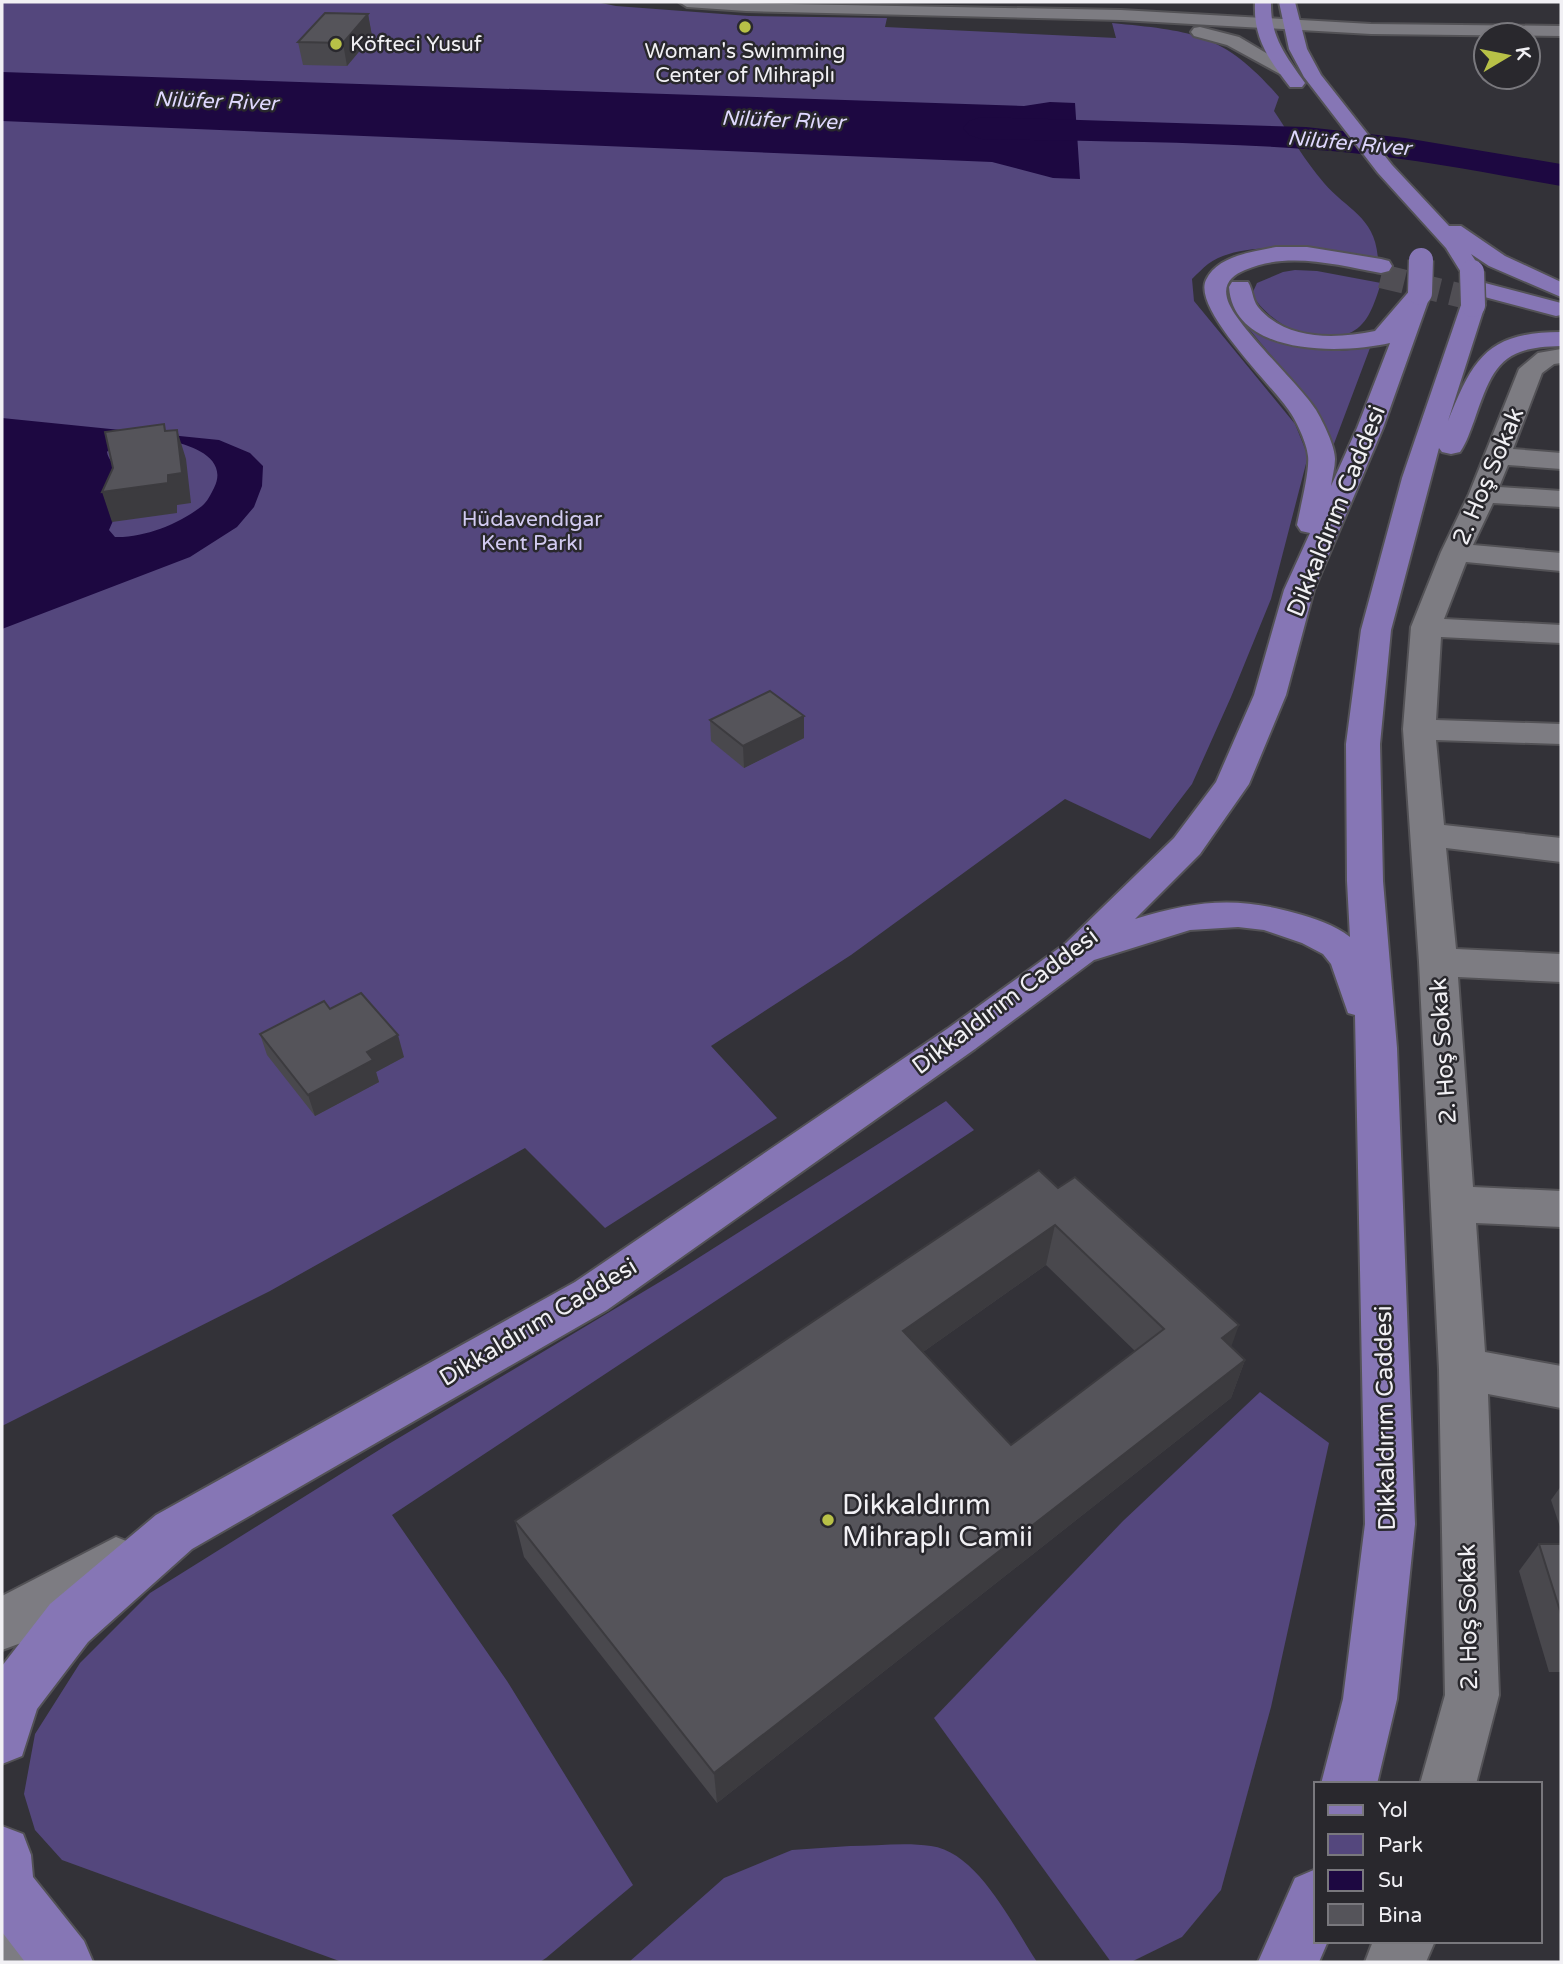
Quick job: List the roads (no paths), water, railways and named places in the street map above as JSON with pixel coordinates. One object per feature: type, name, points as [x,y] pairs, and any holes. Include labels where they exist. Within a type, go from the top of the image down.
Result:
[{"type":"main road","points":[[1261,2],[1262,28],[1275,56],[1361,170],[1412,232],[1421,277],[1383,337],[1340,344],[1314,344],[1284,337],[1257,320],[1242,302],[1239,288],[1252,275],[1277,267],[1305,265],[1381,271],[1307,254],[1276,254],[1251,259],[1226,270],[1216,282],[1215,298],[1228,320],[1304,412],[1322,457],[1299,590]]},
{"type":"main road","points":[[1287,2],[1292,30],[1313,77],[1385,169],[1455,245],[1479,292],[1561,321]]},
{"type":"main road","points":[[1420,205],[1497,261],[1561,290]]},
{"type":"main road","name":"Dikkaldırım Caddesi","points":[[2,1735],[13,1696],[69,1623],[174,1532],[591,1296],[961,1039],[1079,952],[1187,846],[1232,784],[1270,695],[1299,590],[1370,428],[1421,277]]},
{"type":"main road","points":[[1479,292],[1561,310]]},
{"type":"main road","name":"Dikkaldırım Caddesi","points":[[1349,1782],[1370,1699],[1390,1524],[1378,1175],[1377,1048],[1365,881],[1363,744],[1376,630],[1416,478],[1479,292]]},
{"type":"main road","points":[[1394,564],[1426,510],[1486,367],[1498,353],[1517,344],[1561,338]]},
{"type":"main road","points":[[1079,952],[1156,925],[1217,912],[1263,915],[1335,945],[1350,965],[1377,1048]]},
{"type":"main road","points":[[2,1855],[5,1889],[60,1962]]},
{"type":"main road","points":[[1288,1962],[1314,1904]]},
{"type":"main road","points":[[1314,1962],[1317,1943]]},
{"type":"street","points":[[687,2],[746,6],[964,6],[1292,30],[1472,37]]},
{"type":"street","points":[[1180,18],[1247,11],[1261,2]]},
{"type":"street","points":[[1287,2],[1296,14],[1308,20],[1373,33]]},
{"type":"street","points":[[1071,14],[1180,18],[1262,28]]},
{"type":"street","points":[[1136,20],[1184,28],[1233,41],[1286,70]]},
{"type":"street","points":[[1313,77],[1308,53],[1318,45],[1334,40],[1373,33],[1561,31]]},
{"type":"street","points":[[1542,37],[1561,37]]},
{"type":"street","name":"2. Hoş Sokak","points":[[1449,1782],[1472,1695],[1462,1369],[1438,962],[1419,729],[1426,627],[1455,552],[1483,494],[1531,369],[1547,358],[1561,356]]},
{"type":"street","points":[[1496,456],[1561,461]]},
{"type":"street","points":[[1483,494],[1561,499]]},
{"type":"street","points":[[1455,552],[1561,562]]},
{"type":"street","points":[[1426,627],[1561,634]]},
{"type":"street","points":[[1419,729],[1561,734]]},
{"type":"street","points":[[1426,834],[1561,850]]},
{"type":"street","points":[[1438,962],[1561,968]]},
{"type":"street","points":[[1453,1205],[1561,1209]]},
{"type":"street","points":[[1462,1369],[1561,1387]]},
{"type":"street","points":[[2,1624],[174,1532]]},
{"type":"street","points":[[2,1943],[60,1962]]},
{"type":"street","points":[[1395,1962],[1404,1943]]},
{"type":"water","points":[[2,72],[1024,106],[1050,102],[1075,103],[1080,179],[1053,178],[992,162],[2,121]]},
{"type":"water","points":[[2,418],[219,440],[250,453],[263,466],[262,486],[254,507],[237,527],[190,557],[2,629]],"holes":[[[170,441],[206,455],[216,469],[217,478],[207,500],[193,513],[161,529],[115,537],[109,530],[118,508],[121,487],[107,452],[111,447]]]},
{"type":"waterway","name":"Nilüfer River","points":[[981,128],[1213,133],[1306,138],[1405,148],[1561,175]]},
{"type":"tunnel","points":[[1381,276],[1487,302]]},
{"type":"place","name":"Woman's Swimming Center of Mihraplı","points":[[745,27]]},
{"type":"place","name":"Köfteci Yusuf","points":[[336,44]]},
{"type":"place","name":"Dikkaldırım Mihraplı Camii","points":[[828,1520]]},
{"type":"park label","name":"Hüdavendigar Kent Parkı","points":[[532,531]]}]
